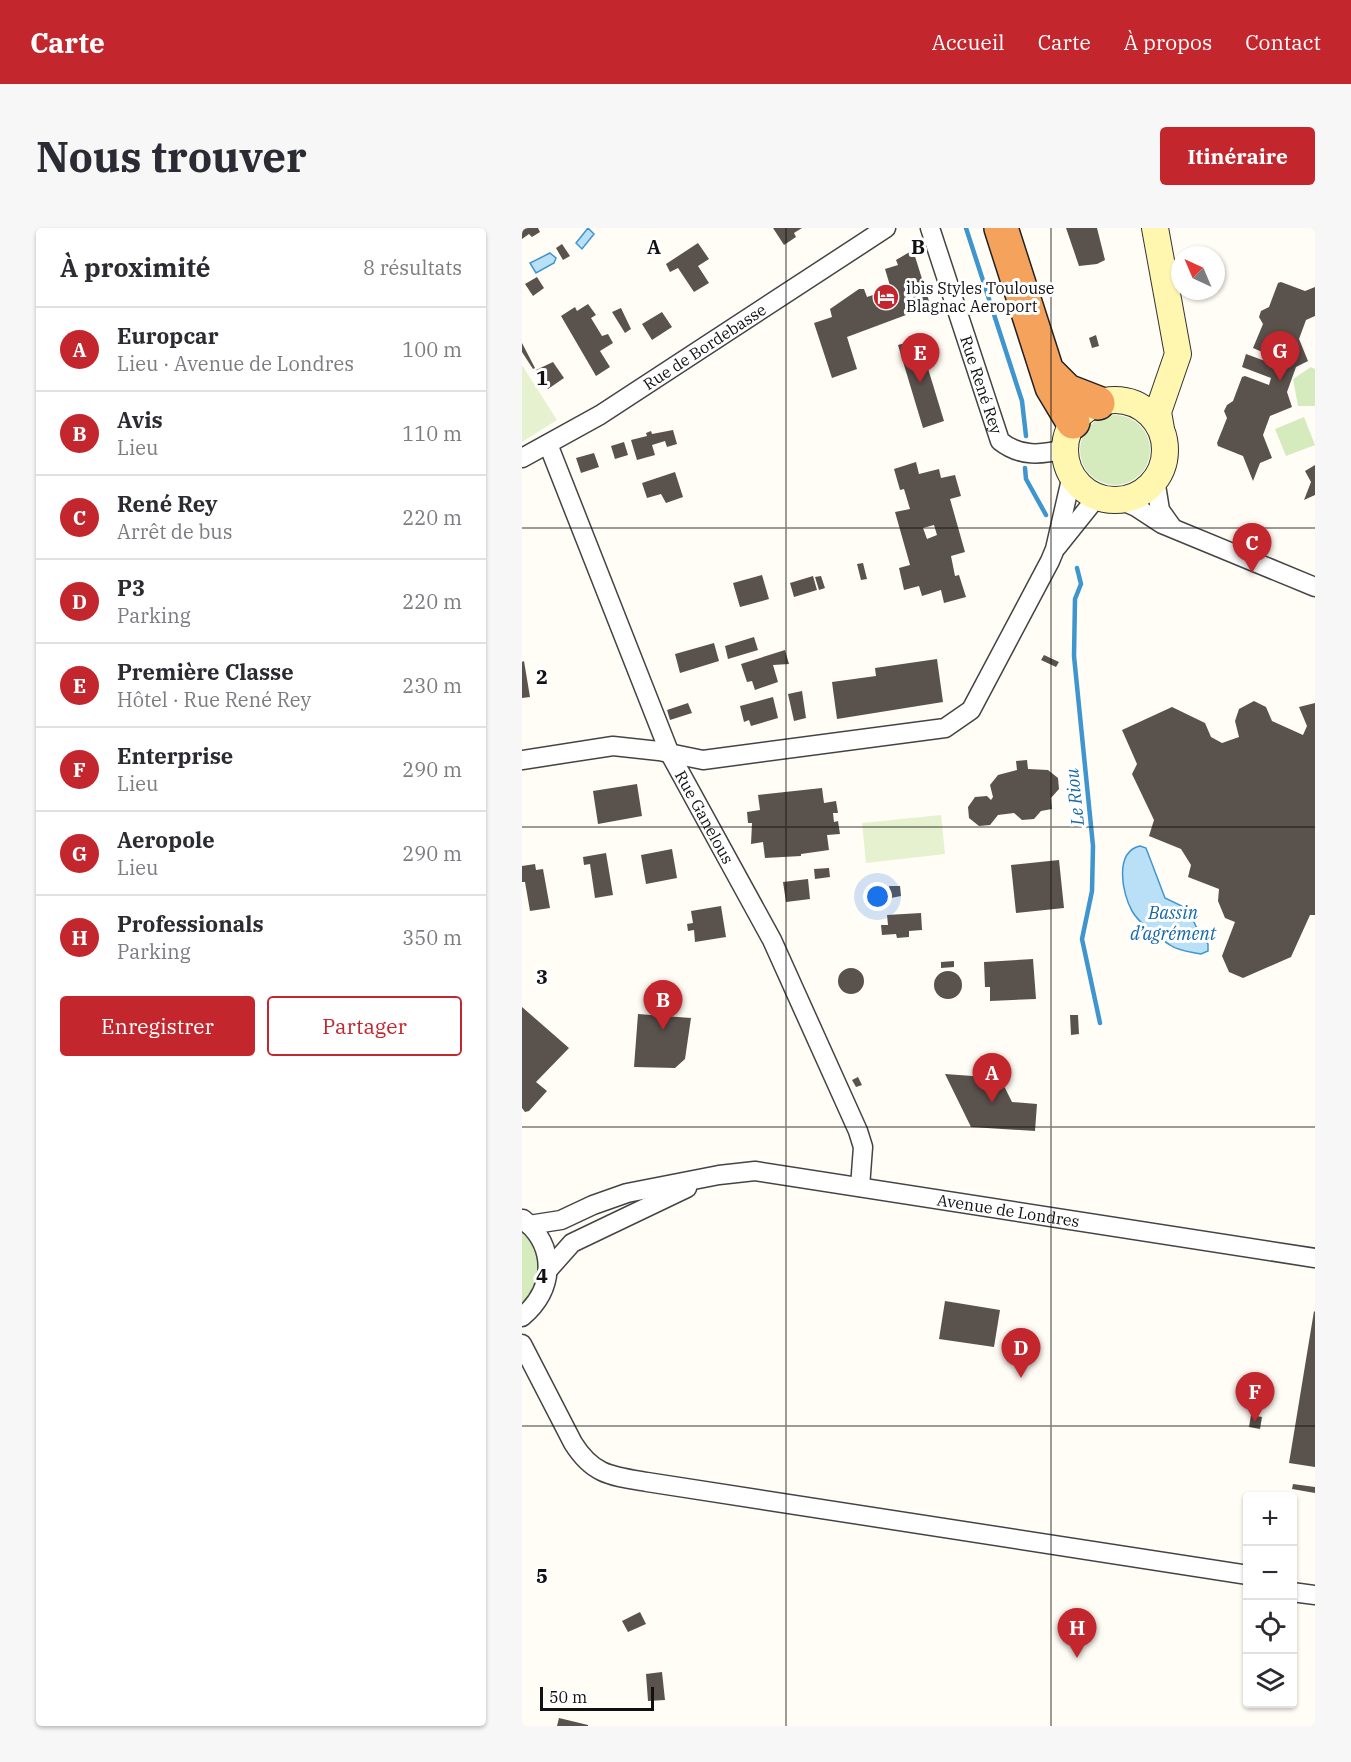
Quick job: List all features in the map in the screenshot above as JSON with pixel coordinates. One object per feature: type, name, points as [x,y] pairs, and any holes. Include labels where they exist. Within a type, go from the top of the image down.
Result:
[{"type":"highway","points":[[1001,228],[1069,435]]},
{"type":"highway","points":[[1050,374],[1067,391],[1114,402]]},
{"type":"street","name":"Rue de Bordebasse","points":[[522,458],[600,415],[886,228]]},
{"type":"street","name":"Rue René Rey","points":[[930,228],[1000,441],[1018,452],[1039,454],[1069,435]]},
{"type":"street","points":[[1055,549],[1108,499],[1138,495],[1155,479],[1166,456],[1158,412],[1178,354],[1155,228]]},
{"type":"street","points":[[522,760],[613,746],[704,760],[945,728],[971,710],[1055,549],[1072,475],[1069,435],[1114,402],[1158,381],[1167,362],[1173,334]]},
{"type":"street","points":[[1114,402],[1145,409],[1161,429]]},
{"type":"street","name":"Rue Ganelous","points":[[548,444],[670,754],[772,940],[812,1026],[863,1146],[860,1187]]},
{"type":"street","points":[[1072,475],[1083,489],[1315,587]]},
{"type":"street","points":[[1155,479],[1161,510],[1173,528]]},
{"type":"street","name":"Avenue de Londres","points":[[548,1270],[572,1243],[701,1180],[719,1174],[754,1171],[1315,1258]]},
{"type":"street","name":"Avenue de Londres","points":[[526,1222],[561,1220],[592,1205],[627,1193],[701,1180]]},
{"type":"street","points":[[522,1317],[534,1306],[543,1292],[548,1270],[543,1242],[526,1222]]},
{"type":"street","points":[[522,1344],[573,1443],[582,1457],[596,1470],[658,1484],[1243,1574]]},
{"type":"street","points":[[1160,1561],[1180,1573],[1243,1583]]},
{"type":"street","points":[[1297,1583],[1315,1585]]},
{"type":"street","points":[[1297,1593],[1315,1595]]},
{"type":"green space","points":[[522,365],[557,420],[522,442]]},
{"type":"green space","points":[[1311,367],[1315,369],[1315,406],[1298,406],[1293,379]]},
{"type":"green space","points":[[1108,415],[1122,415],[1135,421],[1144,430],[1150,443],[1148,463],[1140,475],[1122,485],[1108,485],[1095,479],[1086,470],[1080,457],[1080,443],[1086,430],[1095,421]]},
{"type":"green space","points":[[1304,417],[1315,445],[1286,456],[1275,429]]},
{"type":"green space","points":[[941,815],[945,854],[866,863],[862,823]]},
{"type":"green space","points":[[522,1229],[530,1237],[535,1247],[540,1267],[536,1288],[522,1305]]},
{"type":"water","points":[[588,228],[594,234],[582,249],[576,243]]},
{"type":"water","points":[[550,253],[556,258],[554,263],[536,273],[530,263]]},
{"type":"water","name":"Bassin d’agrément","points":[[1140,846],[1146,848],[1165,898],[1188,909],[1200,935],[1208,944],[1208,951],[1201,954],[1173,947],[1149,930],[1132,911],[1123,884],[1123,864],[1126,856]]},
{"type":"building","points":[[522,228],[538,228],[540,232],[532,237],[529,234],[522,239]]},
{"type":"building","points":[[773,228],[802,228],[794,233],[796,237],[784,245]]},
{"type":"building","points":[[1066,228],[1097,228],[1105,260],[1097,264],[1079,266]]},
{"type":"building","points":[[698,243],[709,259],[698,266],[709,283],[694,292],[678,268],[670,272],[666,264]]},
{"type":"building","points":[[562,244],[570,256],[563,260],[556,248]]},
{"type":"building","points":[[913,250],[929,301],[912,306],[914,312],[847,337],[857,369],[832,378],[814,323],[832,317],[830,309],[859,289],[864,289],[867,297],[891,289],[885,269],[898,265],[896,260]]},
{"type":"building","points":[[537,277],[544,288],[533,296],[525,284]]},
{"type":"building","points":[[1281,282],[1305,291],[1315,287],[1315,316],[1306,320],[1299,339],[1308,361],[1296,367],[1287,392],[1292,407],[1270,416],[1263,435],[1272,458],[1260,463],[1253,481],[1243,456],[1218,446],[1217,443],[1227,418],[1224,411],[1233,401],[1242,377],[1245,376],[1269,385],[1271,378],[1242,367],[1246,354],[1276,365],[1278,359],[1253,348],[1263,324],[1259,317],[1261,311],[1269,307],[1278,283]]},
{"type":"building","points":[[588,304],[596,315],[591,318],[602,336],[608,334],[613,343],[600,351],[610,367],[596,376],[561,316],[575,307],[577,311]]},
{"type":"building","points":[[621,308],[631,329],[625,333],[612,312]]},
{"type":"building","points":[[662,312],[672,327],[652,340],[642,324]]},
{"type":"building","points":[[1096,335],[1099,346],[1092,348],[1089,338]]},
{"type":"building","points":[[919,339],[944,421],[923,428],[898,345]]},
{"type":"building","points":[[522,343],[535,368],[533,369],[522,352]]},
{"type":"building","points":[[553,362],[564,378],[548,389],[536,370]]},
{"type":"building","points":[[673,430],[677,444],[667,447],[665,441],[652,445],[655,455],[637,460],[631,440],[647,436],[646,433],[651,431],[652,434]]},
{"type":"building","points":[[624,442],[628,455],[615,459],[611,446]]},
{"type":"building","points":[[594,453],[599,467],[581,473],[576,458]]},
{"type":"building","points":[[916,462],[919,474],[939,469],[941,478],[955,475],[961,496],[950,499],[965,552],[951,556],[955,576],[959,575],[966,597],[944,603],[941,590],[922,596],[919,586],[904,590],[899,568],[910,565],[895,512],[910,509],[904,489],[900,490],[894,469]],"holes":[[[934,525],[937,535],[927,539],[923,528]]]},
{"type":"building","points":[[1315,465],[1315,495],[1304,500],[1311,482],[1305,471]]},
{"type":"building","points":[[675,472],[683,497],[666,503],[661,494],[647,498],[642,483]]},
{"type":"building","points":[[863,563],[867,579],[861,580],[857,564]]},
{"type":"building","points":[[762,575],[769,599],[740,607],[733,583]]},
{"type":"building","points":[[813,576],[817,590],[794,597],[790,583]]},
{"type":"building","points":[[821,576],[825,588],[819,590],[815,577]]},
{"type":"building","points":[[754,637],[758,650],[728,659],[725,646]]},
{"type":"building","points":[[714,643],[719,661],[680,673],[675,654]]},
{"type":"building","points":[[785,650],[789,664],[773,665],[778,682],[755,690],[752,681],[747,682],[741,664]]},
{"type":"building","points":[[1044,655],[1059,662],[1056,667],[1041,660]]},
{"type":"building","points":[[937,659],[943,702],[837,719],[832,682],[876,676],[875,668]]},
{"type":"building","points":[[524,661],[530,697],[522,698],[522,662]]},
{"type":"building","points":[[802,691],[806,718],[794,721],[788,694]]},
{"type":"building","points":[[773,697],[778,718],[751,726],[749,720],[744,722],[740,706]]},
{"type":"building","points":[[1254,701],[1266,707],[1272,721],[1303,735],[1307,726],[1299,707],[1315,703],[1315,915],[1310,915],[1291,957],[1243,978],[1229,972],[1222,956],[1235,922],[1225,918],[1218,901],[1219,889],[1188,877],[1191,865],[1181,849],[1149,836],[1154,820],[1132,774],[1137,764],[1122,730],[1172,707],[1205,723],[1211,737],[1222,743],[1239,737],[1235,721],[1239,709]]},
{"type":"building","points":[[688,703],[692,713],[670,720],[667,710]]},
{"type":"building","points":[[1027,760],[1028,769],[1048,770],[1058,778],[1059,789],[1051,798],[1052,809],[1041,811],[1034,819],[1022,820],[1014,813],[998,815],[990,825],[979,826],[969,818],[968,807],[975,797],[987,796],[991,800],[993,797],[990,785],[998,775],[1017,770],[1016,761]]},
{"type":"building","points":[[637,784],[642,816],[598,824],[593,791]]},
{"type":"building","points":[[822,788],[824,803],[836,801],[838,813],[833,813],[834,822],[838,821],[840,834],[827,835],[829,850],[801,854],[801,856],[765,858],[763,842],[751,844],[752,823],[748,823],[747,812],[760,810],[758,795]]},
{"type":"building","points":[[672,849],[677,878],[646,884],[641,855]]},
{"type":"building","points":[[606,853],[613,895],[595,898],[590,864],[584,865],[583,857]]},
{"type":"building","points":[[1059,860],[1064,908],[1016,913],[1011,865]]},
{"type":"building","points":[[535,864],[536,870],[543,869],[550,908],[530,911],[525,882],[522,882],[522,866]]},
{"type":"building","points":[[829,868],[830,877],[815,879],[814,869]]},
{"type":"building","points":[[808,879],[810,899],[786,902],[783,882]]},
{"type":"building","points":[[889,886],[900,886],[901,896],[891,898]]},
{"type":"building","points":[[721,906],[726,937],[695,942],[694,930],[688,931],[687,924],[693,923],[691,911]]},
{"type":"building","points":[[921,913],[922,930],[909,931],[909,937],[897,938],[896,934],[882,935],[881,925],[888,925],[887,915]]},
{"type":"building","points":[[1033,959],[1036,999],[990,1001],[990,987],[985,987],[984,962]]},
{"type":"building","points":[[954,961],[954,967],[941,968],[941,962]]},
{"type":"building","points":[[851,968],[860,972],[864,981],[860,990],[851,994],[842,990],[838,981],[842,972]]},
{"type":"building","points":[[948,971],[958,975],[962,985],[958,995],[948,999],[938,995],[934,985],[938,975]]},
{"type":"building","points":[[522,1007],[569,1048],[536,1082],[547,1091],[529,1111],[525,1112],[522,1108]]},
{"type":"building","points":[[638,1014],[691,1018],[685,1059],[675,1068],[634,1067]]},
{"type":"building","points":[[1070,1015],[1078,1015],[1079,1034],[1071,1035]]},
{"type":"building","points":[[945,1074],[1000,1078],[1012,1102],[1037,1104],[1035,1131],[971,1127]]},
{"type":"building","points":[[858,1077],[862,1085],[856,1087],[852,1080]]},
{"type":"building","points":[[945,1301],[1000,1310],[994,1347],[939,1339]]},
{"type":"building","points":[[1315,1312],[1315,1467],[1289,1463]]},
{"type":"building","points":[[1251,1415],[1262,1417],[1260,1429],[1249,1427]]},
{"type":"building","points":[[1293,1484],[1315,1487],[1315,1493],[1292,1489]]},
{"type":"building","points":[[640,1612],[646,1624],[628,1632],[622,1621]]},
{"type":"building","points":[[662,1672],[665,1700],[648,1701],[646,1674]]},
{"type":"building","points":[[559,1718],[588,1725],[588,1726],[557,1726]]},
{"type":"waterway","name":"Le Riou","points":[[966,228],[1022,401],[1026,436]]},
{"type":"waterway","name":"Le Riou","points":[[1025,468],[1026,479],[1046,515]]},
{"type":"waterway","name":"Le Riou","points":[[1077,568],[1081,584],[1075,599],[1074,656],[1093,846],[1092,891],[1082,939],[1100,1023]]},
{"type":"place","name":"ibis Styles Toulouse Blagnac Aeroport","points":[[886,297]]},
{"type":"place","name":"Aeropole","points":[[1280,381]]},
{"type":"place","name":"Première Classe","points":[[920,383]]},
{"type":"place","name":"René Rey","points":[[1252,573]]},
{"type":"place","name":"Avis","points":[[663,1030]]},
{"type":"place","name":"Europcar","points":[[992,1103]]},
{"type":"place","name":"P3","points":[[1021,1378]]},
{"type":"place","name":"Enterprise","points":[[1255,1422]]},
{"type":"place","name":"Professionals","points":[[1077,1658]]}]
